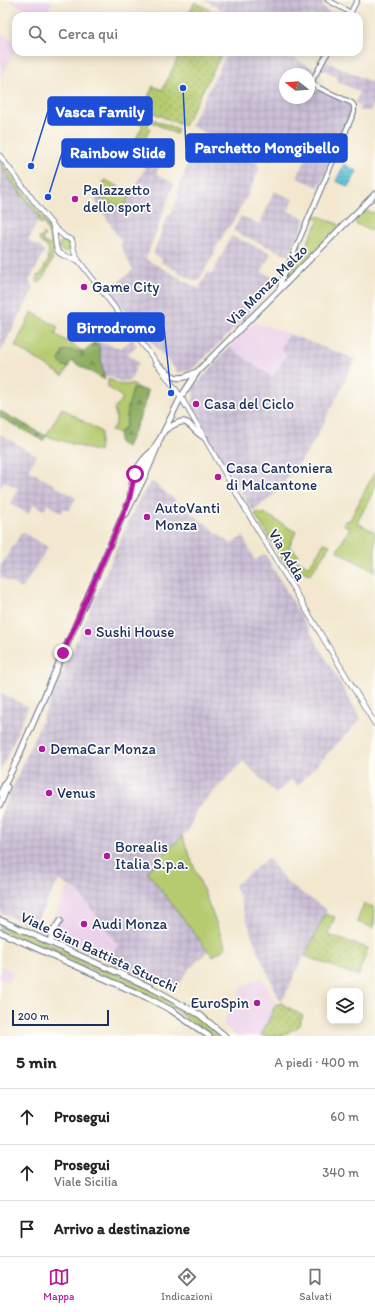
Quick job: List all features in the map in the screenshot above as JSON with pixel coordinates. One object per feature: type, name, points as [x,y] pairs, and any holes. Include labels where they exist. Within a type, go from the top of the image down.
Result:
[{"type":"main road","points":[[0,156],[55,231],[57,251],[79,261]]},
{"type":"main road","name":"Via Monza Melzo","points":[[160,439],[180,396],[198,371],[375,194]]},
{"type":"main road","points":[[45,216],[56,229],[72,240],[73,248],[70,253],[65,255]]},
{"type":"main road","points":[[56,243],[60,238],[66,237]]},
{"type":"main road","name":"Via Adda","points":[[73,248],[79,261],[180,396],[249,515],[375,724]]},
{"type":"main road","points":[[156,362],[172,376],[177,378],[187,377],[198,371]]},
{"type":"main road","points":[[164,430],[176,422],[183,422],[190,425],[205,438]]},
{"type":"main road","points":[[115,534],[133,502],[143,477],[143,469],[160,439]]},
{"type":"main road","points":[[0,794],[13,768],[129,501],[156,453],[160,439]]},
{"type":"main road","points":[[129,501],[136,472],[142,460],[152,451]]},
{"type":"main road","points":[[136,472],[140,468],[143,469]]},
{"type":"main road","points":[[143,469],[143,477]]},
{"type":"main road","points":[[136,472],[136,477],[143,477]]},
{"type":"main road","points":[[0,805],[13,768]]},
{"type":"main road","name":"Viale Gian Battista Stucchi","points":[[0,920],[152,988],[200,1016],[225,1036]]},
{"type":"main road","points":[[52,942],[50,937],[51,932],[60,921]]},
{"type":"main road","name":"Viale Gian Battista Stucchi","points":[[0,932],[146,997],[171,1010],[209,1036]]},
{"type":"street","points":[[328,0],[347,12]]},
{"type":"street","points":[[351,12],[357,0]]},
{"type":"street","points":[[280,289],[280,282],[354,112],[354,106],[352,103],[316,87],[313,84],[313,79],[326,56]]},
{"type":"shaded area","points":[[8,0],[50,0],[52,4],[47,12],[34,12],[27,8],[26,10]]},
{"type":"shaded area","points":[[205,0],[323,0],[325,1],[322,7],[330,12],[226,12]]},
{"type":"shaded area","points":[[0,33],[12,40],[12,56],[1,78]]},
{"type":"shaded area","points":[[226,56],[286,56],[291,59],[293,57],[312,68],[279,68],[279,104],[315,104],[315,89],[350,104],[353,111],[319,187],[297,178],[307,156],[279,144],[271,161],[190,126]]},
{"type":"shaded area","points":[[326,61],[375,84],[375,100],[370,111],[358,111],[360,106],[355,103],[359,92],[337,81],[338,77],[321,69]]},
{"type":"shaded area","points":[[200,140],[258,164],[259,169],[248,195],[229,228],[227,228],[214,252],[215,253],[199,280],[194,281],[161,262],[162,259],[153,254],[168,214],[171,215],[179,194],[176,193],[197,142]]},
{"type":"shaded area","points":[[149,161],[159,167],[156,173],[174,184],[146,259],[199,289],[208,272],[212,274],[231,236],[271,253],[262,272],[279,281],[248,313],[249,314],[191,371],[177,372],[108,290],[133,270],[120,245],[122,243],[95,200],[97,197],[123,208]]},
{"type":"shaded area","points":[[0,165],[40,218],[36,221],[36,225],[28,241],[42,248],[44,253],[29,281],[34,288],[0,353]]},
{"type":"shaded area","points":[[274,191],[293,199],[288,211],[306,219],[289,256],[233,231],[241,216],[260,224]]},
{"type":"shaded area","points":[[254,322],[289,334],[280,350],[286,354],[286,356],[272,377],[229,347]]},
{"type":"shaded area","points":[[289,334],[355,359],[307,453],[273,496],[252,511],[192,409],[194,392],[192,390],[229,347],[272,377],[286,356],[286,354],[280,350]]},
{"type":"shaded area","points":[[132,339],[137,346],[127,354],[139,362],[129,382],[124,380],[123,383],[109,376],[104,376],[98,343],[121,348]]},
{"type":"shaded area","points":[[0,434],[36,455],[29,470],[76,498],[69,511],[64,508],[61,513],[48,504],[44,510],[34,504],[28,514],[11,504],[18,489],[4,481],[0,489]]},
{"type":"shaded area","points":[[151,481],[231,544],[243,536],[255,560],[265,554],[361,719],[297,786],[291,779],[276,794],[243,761],[196,810],[190,828],[148,871],[208,951],[189,969],[177,987],[152,974],[149,981],[105,961],[119,946],[77,890],[59,880],[33,927],[0,912],[0,816],[135,506]]},
{"type":"shaded area","points":[[22,532],[48,547],[22,589],[0,577],[0,567]]},
{"type":"shaded area","points":[[0,692],[28,707],[0,772]]},
{"type":"shaded area","points":[[268,858],[289,884],[327,910],[281,1003],[255,945],[235,885]]},
{"type":"shaded area","points":[[67,888],[77,890],[119,946],[107,959],[96,955],[95,956],[47,934]]},
{"type":"shaded area","points":[[0,966],[14,972],[8,982],[0,979]]},
{"type":"shaded area","points":[[262,978],[276,1004],[261,1036],[236,1036],[223,1023],[243,986]]},
{"type":"green space","points":[[195,2],[214,12],[190,12]]},
{"type":"green space","points":[[179,56],[221,56],[184,126],[149,111],[148,97],[153,86],[162,90]]},
{"type":"green space","points":[[139,114],[178,129],[176,134],[150,121],[147,128],[150,129],[137,155],[149,161],[146,167],[118,152],[121,147],[130,151],[143,125],[135,121]]},
{"type":"green space","points":[[0,161],[40,214],[53,234],[54,241],[52,261],[41,282],[37,282],[36,278],[38,275],[40,276],[49,259],[47,258],[49,250],[39,240],[39,237],[41,238],[44,235],[42,238],[44,243],[52,245],[48,232],[44,223],[41,224],[38,221],[40,218],[5,173]]},
{"type":"green space","points":[[105,180],[131,193],[123,208],[97,197]]},
{"type":"green space","points":[[366,207],[365,211],[375,213],[375,232],[356,224],[355,220]]},
{"type":"green space","points":[[316,215],[338,224],[338,227],[286,281],[284,279],[299,244],[305,247],[319,220],[312,217]]},
{"type":"green space","points":[[63,240],[67,240],[71,246],[67,252],[63,252],[59,248],[59,244]]},
{"type":"green space","points":[[32,312],[58,327],[55,334],[84,352],[68,350],[59,361],[63,366],[68,367],[63,376],[15,346]]},
{"type":"green space","points":[[94,342],[98,343],[105,380],[71,361],[68,367],[63,366],[59,361],[63,351],[82,351]]},
{"type":"green space","points":[[108,378],[120,385],[132,384],[138,388],[133,389],[128,407],[126,427],[119,433],[110,431],[116,424],[114,409],[123,398],[108,387]]},
{"type":"green space","points":[[138,388],[148,391],[139,420],[127,447],[119,443],[119,435],[126,427],[128,407],[133,389]]},
{"type":"green space","points":[[62,408],[101,432],[99,452],[46,436]]},
{"type":"green space","points":[[0,411],[46,436],[43,441],[0,417]]},
{"type":"green space","points":[[375,471],[375,488],[357,523],[375,532],[375,572],[337,551],[350,528],[343,524],[345,521],[350,520]]},
{"type":"green space","points":[[258,512],[263,515],[264,513],[296,532],[289,547],[298,554],[296,559],[309,567],[324,543],[330,545],[310,575],[292,565],[288,569],[255,514]]},
{"type":"green space","points":[[182,836],[226,948],[213,956],[147,872]]},
{"type":"green space","points":[[364,903],[375,908],[374,928],[357,922]]},
{"type":"green space","points":[[325,914],[335,917],[328,935],[368,948],[358,976],[305,956]]},
{"type":"green space","points":[[0,922],[143,985],[190,1011],[222,1036],[212,1036],[172,1008],[140,991],[0,929]]},
{"type":"green space","points":[[281,1003],[303,1016],[298,1027],[283,1036],[261,1036],[276,1004]]},
{"type":"water","points":[[344,164],[357,171],[349,187],[336,181]]},
{"type":"place","name":"Parchetto Mongibello","points":[[183,88]]},
{"type":"place","name":"Vasca Family","points":[[31,166]]},
{"type":"place","name":"Rainbow Slide","points":[[48,197]]},
{"type":"place","name":"Palazzetto dello sport","points":[[75,199]]},
{"type":"place","name":"Game City","points":[[84,287]]},
{"type":"place","name":"Birrodromo","points":[[171,393]]},
{"type":"place","name":"Casa del Ciclo","points":[[196,404]]},
{"type":"place","name":"Casa Cantoniera di Malcantone","points":[[218,477]]},
{"type":"place","name":"AutoVanti Monza","points":[[147,517]]},
{"type":"place","name":"Sushi House","points":[[88,632]]},
{"type":"place","name":"DemaCar Monza","points":[[42,749]]},
{"type":"place","name":"Venus","points":[[49,793]]},
{"type":"place","name":"Borealis Italia S.p.a.","points":[[107,856]]},
{"type":"place","name":"Audi Monza","points":[[84,924]]},
{"type":"place","name":"EuroSpin","points":[[257,1003]]},
{"type":"route","points":[[63,653],[129,501],[132,481],[135,474]]}]
